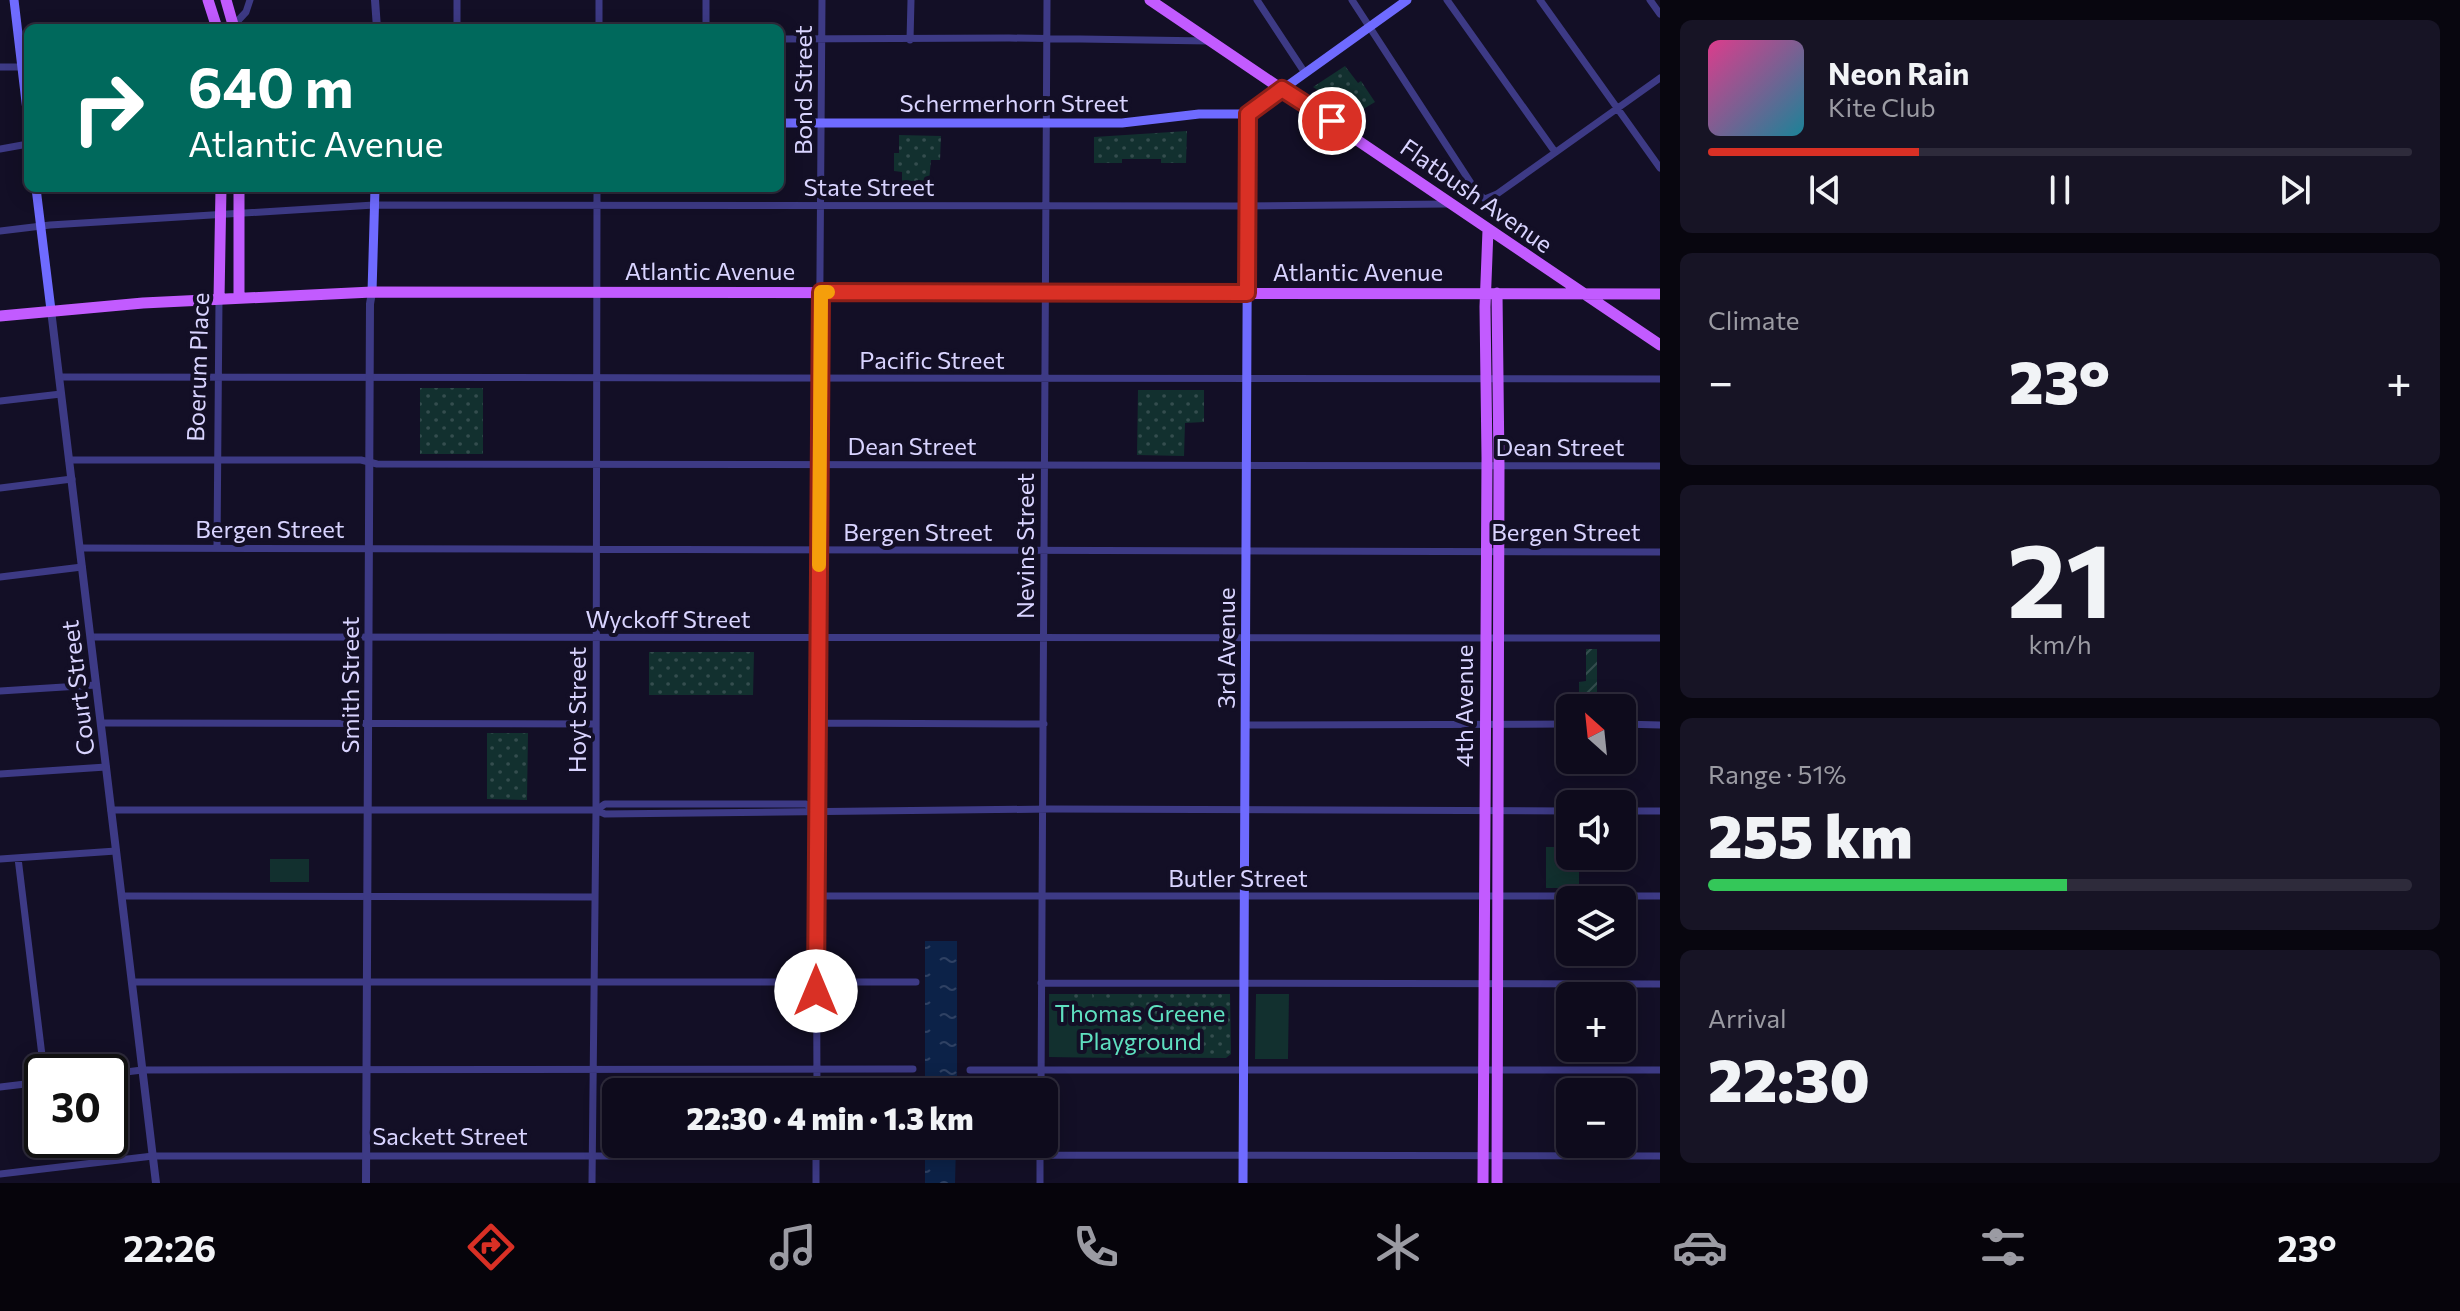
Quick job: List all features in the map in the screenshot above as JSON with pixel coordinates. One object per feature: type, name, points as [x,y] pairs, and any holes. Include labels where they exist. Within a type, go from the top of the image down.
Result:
[{"type":"main road","points":[[14,0],[24,60]]},
{"type":"main road","points":[[208,0],[216,24]]},
{"type":"main road","points":[[226,0],[233,24]]},
{"type":"main road","name":"Flatbush Avenue","points":[[1150,0],[1660,345]]},
{"type":"main road","points":[[1248,114],[1407,0]]},
{"type":"main road","name":"Schermerhorn Street","points":[[784,123],[1122,123],[1199,114],[1248,114]]},
{"type":"main road","name":"3rd Avenue","points":[[1243,1183],[1248,114]]},
{"type":"main road","name":"Court Street","points":[[37,192],[51,310]]},
{"type":"main road","name":"Boerum Place","points":[[219,299],[221,192]]},
{"type":"main road","name":"Boerum Place","points":[[239,192],[239,297]]},
{"type":"main road","name":"Smith Street","points":[[372,292],[375,192]]},
{"type":"main road","name":"4th Avenue","points":[[1483,1183],[1490,1069],[1492,724],[1493,466],[1488,230]]},
{"type":"main road","name":"Atlantic Avenue","points":[[0,316],[239,297],[372,292],[1660,294]]},
{"type":"main road","name":"4th Avenue","points":[[1490,1069],[1497,1183]]},
{"type":"street","points":[[236,24],[246,12],[250,0]]},
{"type":"street","points":[[375,0],[377,24]]},
{"type":"street","points":[[457,0],[457,24]]},
{"type":"street","points":[[599,0],[599,24]]},
{"type":"street","points":[[706,0],[706,24]]},
{"type":"street","name":"Bond Street","points":[[817,1078],[822,0]]},
{"type":"street","points":[[910,40],[911,0]]},
{"type":"street","name":"Nevins Street","points":[[1041,1078],[1047,0]]},
{"type":"street","points":[[1257,0],[1305,73]]},
{"type":"street","points":[[1352,0],[1478,194],[1485,199],[1497,194],[1660,78]]},
{"type":"street","points":[[1447,0],[1555,152]]},
{"type":"street","points":[[1540,0],[1660,168]]},
{"type":"street","points":[[1650,0],[1660,14]]},
{"type":"street","points":[[784,39],[1211,41]]},
{"type":"street","points":[[0,67],[24,66]]},
{"type":"street","points":[[0,149],[24,145]]},
{"type":"street","name":"Hoyt Street","points":[[592,1183],[597,192]]},
{"type":"street","name":"State Street","points":[[0,231],[222,213],[374,205],[1450,204]]},
{"type":"street","name":"Smith Street","points":[[366,1183],[372,292]]},
{"type":"street","name":"Boerum Place","points":[[217,548],[219,299]]},
{"type":"street","name":"Court Street","points":[[51,310],[156,1183]]},
{"type":"street","name":"Pacific Street","points":[[59,377],[1660,379]]},
{"type":"street","points":[[0,401],[61,394]]},
{"type":"street","name":"Dean Street","points":[[69,460],[361,460],[595,465],[1660,466]]},
{"type":"street","points":[[0,488],[72,479]]},
{"type":"street","name":"Bergen Street","points":[[80,548],[1660,552]]},
{"type":"street","points":[[0,577],[82,567]]},
{"type":"street","name":"Wyckoff Street","points":[[91,637],[1660,638]]},
{"type":"street","points":[[0,691],[96,685]]},
{"type":"street","points":[[101,723],[596,724]]},
{"type":"street","points":[[817,723],[1044,724]]},
{"type":"street","points":[[1245,725],[1556,724]]},
{"type":"street","points":[[1636,724],[1660,725]]},
{"type":"street","points":[[0,774],[106,767]]},
{"type":"street","points":[[111,810],[596,810],[605,814],[806,814],[816,810],[1556,811]]},
{"type":"street","points":[[1636,811],[1660,811]]},
{"type":"street","points":[[0,859],[116,851]]},
{"type":"street","points":[[18,858],[42,1054]]},
{"type":"street","points":[[122,896],[595,897]]},
{"type":"street","name":"Butler Street","points":[[816,896],[1660,896]]},
{"type":"street","points":[[132,982],[916,982]]},
{"type":"street","points":[[1041,983],[1660,984]]},
{"type":"street","points":[[128,1072],[913,1069]]},
{"type":"street","points":[[970,1070],[1660,1070]]},
{"type":"street","points":[[0,1087],[24,1084]]},
{"type":"street","name":"Sackett Street","points":[[0,1174],[153,1156],[602,1154]]},
{"type":"street","points":[[1058,1155],[1660,1156]]},
{"type":"street","points":[[816,1158],[816,1183]]},
{"type":"street","points":[[1040,1158],[1040,1183]]},
{"type":"green space","points":[[1345,66],[1358,83],[1361,81],[1375,102],[1355,114],[1313,87]]},
{"type":"green space","points":[[1187,131],[1186,163],[1161,163],[1161,159],[1122,159],[1122,163],[1094,163],[1094,137]]},
{"type":"green space","points":[[899,135],[941,136],[940,160],[931,160],[929,181],[902,181],[902,172],[894,171],[894,153],[899,153]]},
{"type":"green space","points":[[420,388],[483,388],[483,454],[420,454]]},
{"type":"green space","points":[[1138,390],[1204,390],[1204,422],[1185,423],[1184,456],[1137,455]]},
{"type":"green space","points":[[1586,649],[1597,649],[1597,694],[1579,694],[1579,682],[1586,681]]},
{"type":"green space","points":[[649,652],[754,652],[753,695],[649,695]]},
{"type":"green space","points":[[487,733],[528,733],[527,800],[487,799]]},
{"type":"green space","points":[[1546,847],[1556,847],[1556,870],[1579,870],[1579,886],[1546,888]]},
{"type":"green space","points":[[270,859],[309,859],[309,882],[270,882]]},
{"type":"green space","name":"Thomas Greene Playground","points":[[1049,994],[1230,994],[1231,1054],[1226,1058],[1049,1057]]},
{"type":"green space","points":[[1049,994],[1073,994],[1074,1012],[1078,1012],[1078,994],[1092,994],[1093,1001],[1110,1000],[1110,994],[1126,994],[1126,1058],[1049,1057]]},
{"type":"green space","points":[[1256,994],[1289,994],[1288,1059],[1255,1059]]},
{"type":"water","points":[[925,941],[957,941],[957,1078],[925,1078]]},
{"type":"water","points":[[925,1158],[956,1158],[955,1183],[925,1183]]},
{"type":"slow traffic","points":[[819,565],[821,292],[828,292]]},
{"type":"route","points":[[816,991],[821,292],[1247,293],[1248,114],[1282,89],[1332,121]]}]
